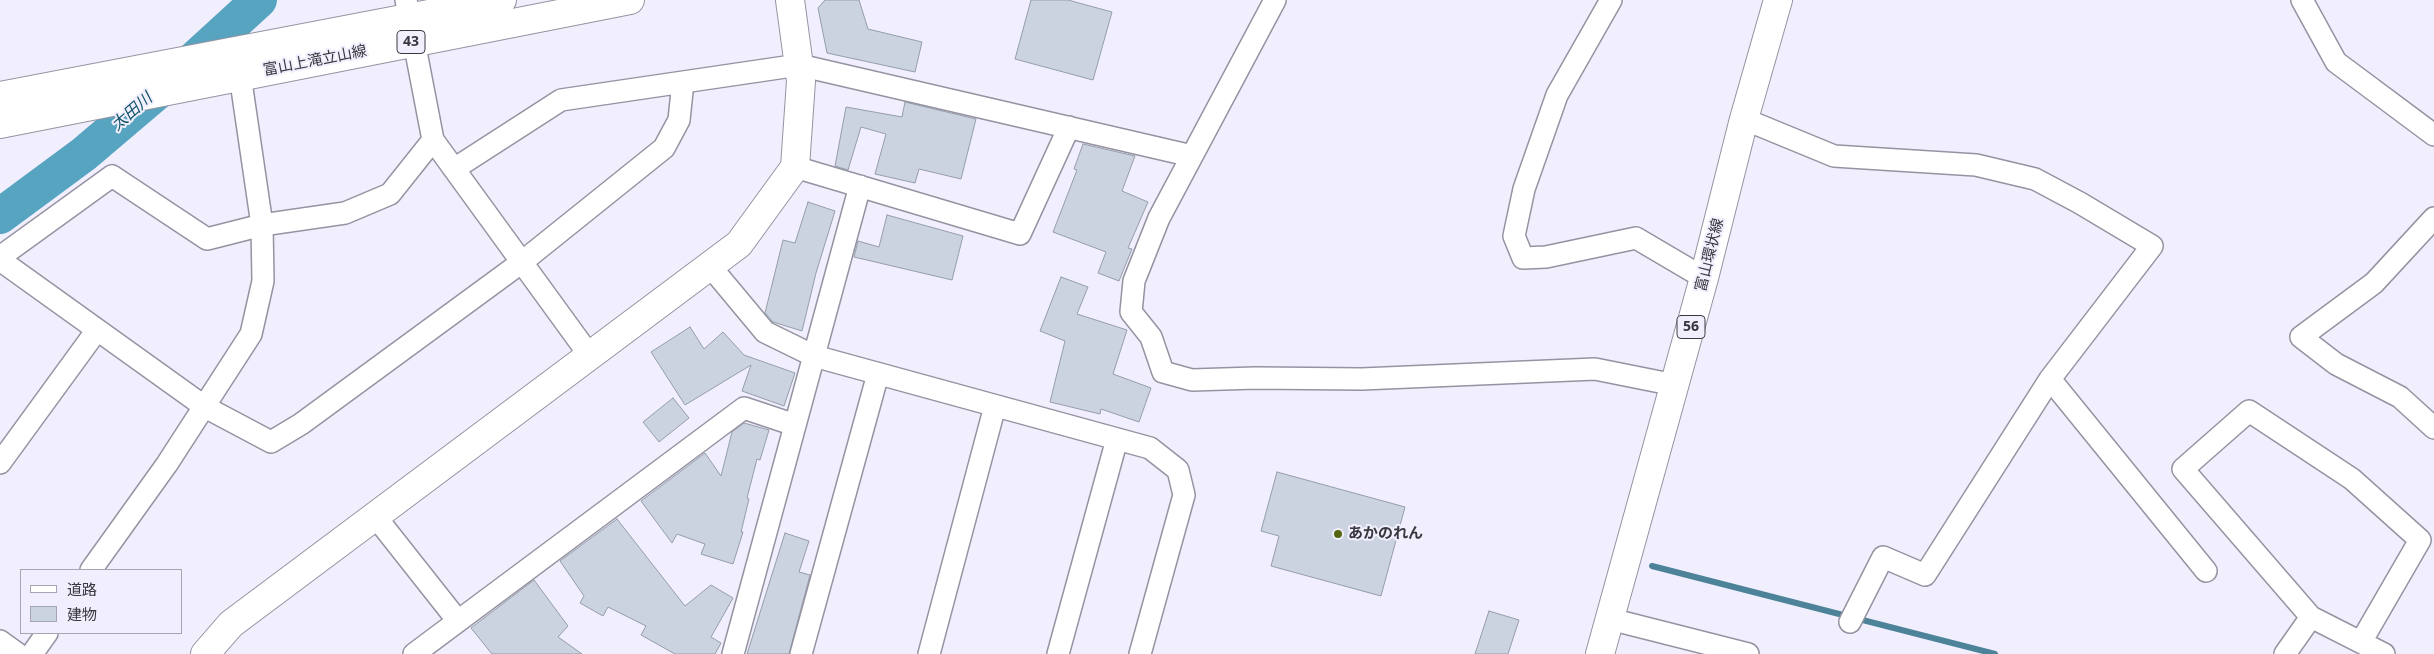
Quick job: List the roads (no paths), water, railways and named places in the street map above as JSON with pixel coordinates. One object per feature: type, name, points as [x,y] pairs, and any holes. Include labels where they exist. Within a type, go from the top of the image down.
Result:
[{"type":"main road","name":"富山上滝立山線","points":[[0,124],[191,86],[236,64],[410,20],[502,0]]},
{"type":"main road","name":"富山上滝立山線","points":[[410,20],[630,0]]},
{"type":"main road","points":[[205,654],[231,624],[739,244],[795,168],[801,80],[790,0]]},
{"type":"main road","name":"富山環状線","points":[[1600,654],[1704,278],[1744,119],[1778,0]]},
{"type":"main road","name":"富山上滝立山線","points":[[0,96],[153,66],[236,64]]},
{"type":"street","points":[[1275,0],[1159,218],[1134,281],[1131,312],[1151,337],[1163,372],[1192,380],[1255,378],[1362,379],[1595,369],[1674,385]]},
{"type":"street","points":[[1611,0],[1557,95],[1524,189],[1514,236],[1523,258],[1546,257],[1636,238],[1704,278]]},
{"type":"street","points":[[2302,0],[2336,62],[2434,135]]},
{"type":"street","points":[[410,20],[433,140],[590,356]]},
{"type":"street","points":[[92,569],[167,464],[251,334],[263,281],[262,225],[236,64]]},
{"type":"street","points":[[454,169],[561,100],[799,65],[1192,156]]},
{"type":"street","points":[[433,140],[390,194],[345,213],[262,225],[207,240],[112,176],[0,259],[205,407],[271,442],[301,424],[522,262],[664,148],[679,120],[682,82]]},
{"type":"street","points":[[1744,119],[1834,156],[1976,165],[2035,180],[2080,203],[2152,246],[2050,379],[1925,574],[1883,558],[1850,622]]},
{"type":"street","points":[[795,168],[1020,234],[1069,126]]},
{"type":"street","points":[[733,654],[860,186]]},
{"type":"street","points":[[2434,218],[2374,283],[2301,337],[2336,364],[2400,398],[2434,428]]},
{"type":"street","points":[[710,266],[765,332],[814,356],[1150,448],[1178,470],[1184,495],[1140,654]]},
{"type":"street","points":[[0,464],[97,330]]},
{"type":"street","points":[[805,653],[878,374]]},
{"type":"street","points":[[2050,379],[2206,571]]},
{"type":"street","points":[[929,654],[995,406]]},
{"type":"street","points":[[414,654],[744,408],[795,426]]},
{"type":"street","points":[[2361,642],[2420,540],[2352,479],[2248,411],[2183,469],[2311,617],[2384,654]]},
{"type":"street","points":[[1058,654],[1117,439]]},
{"type":"street","points":[[375,516],[458,621]]},
{"type":"street","points":[[2285,654],[2311,617]]},
{"type":"street","points":[[1610,619],[1682,646],[1748,654]]},
{"type":"street","points":[[32,654],[46,634]]},
{"type":"street","points":[[0,641],[18,654]]},
{"type":"waterway","name":"太田川","points":[[0,216],[84,154],[177,75],[259,0]]},
{"type":"waterway","points":[[1652,566],[1995,654]]},
{"type":"place","name":"あかのれん","points":[[1338,534]]}]
